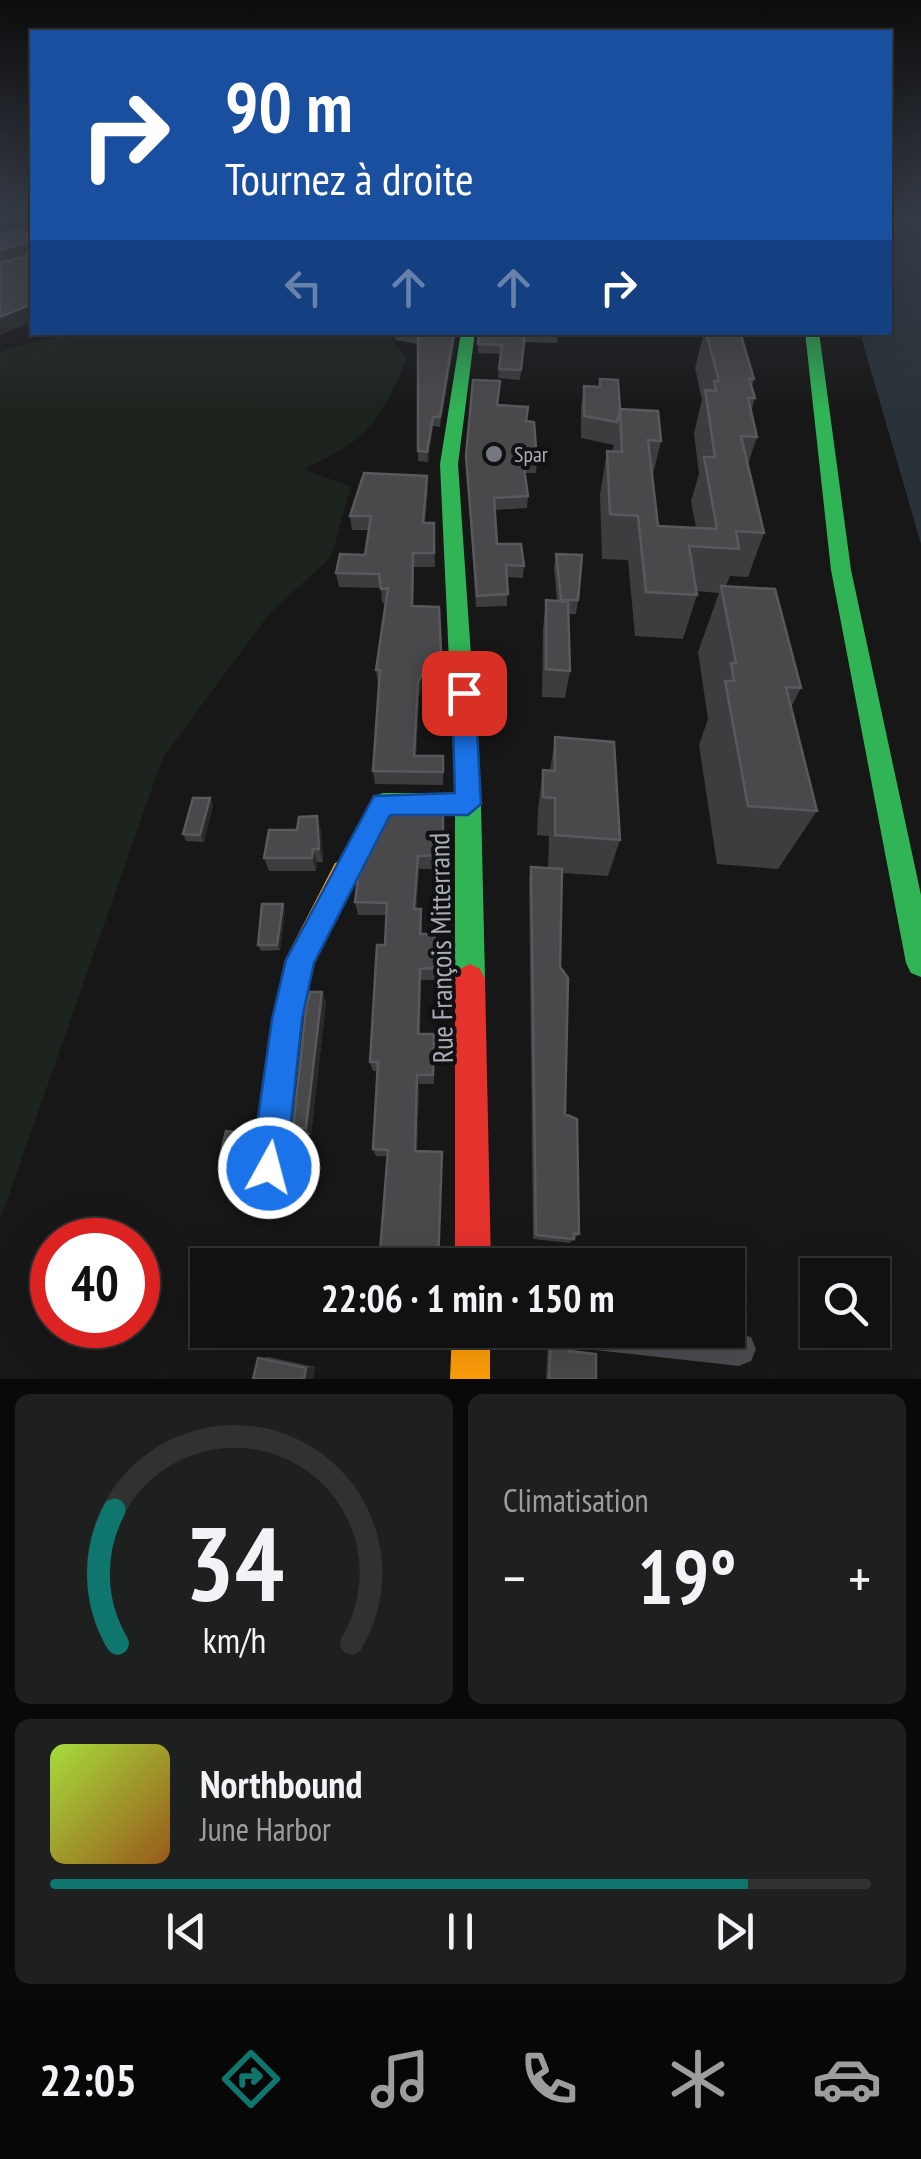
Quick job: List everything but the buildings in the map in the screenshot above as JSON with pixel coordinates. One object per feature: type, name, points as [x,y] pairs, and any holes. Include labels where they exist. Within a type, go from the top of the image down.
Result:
[{"type":"street","name":"Rue François Mitterrand","points":[[468,335],[449,464],[468,804],[472,1248]]},
{"type":"street","points":[[812,335],[823,444],[857,661],[921,962]]},
{"type":"street","points":[[269,1168],[287,1019],[300,960],[371,820],[383,804],[468,804]]},
{"type":"street","points":[[470,1379],[471,1348]]},
{"type":"street","points":[[730,1348],[739,1349]]},
{"type":"shaded area","points":[[892,282],[921,282],[921,544],[861,335],[892,335]]},
{"type":"shaded area","points":[[60,335],[394,335],[392,340],[407,359],[369,427],[343,449],[304,469],[351,487],[331,557],[270,613],[163,757],[0,1220],[0,352]]},
{"type":"traffic: fast","points":[[468,335],[449,464],[468,804],[470,979]]},
{"type":"traffic: fast","points":[[812,335],[841,570],[921,963]]},
{"type":"traffic: fast","points":[[345,872],[383,804],[468,804]]},
{"type":"traffic: slow","points":[[269,1168],[287,1019],[300,960],[345,872]]},
{"type":"traffic: slow","points":[[470,1379],[471,1348]]},
{"type":"traffic: jam","points":[[470,979],[473,1248]]},
{"type":"place","name":"Spar","points":[[494,454]]},
{"type":"route","points":[[269,1168],[287,1019],[300,960],[371,820],[383,804],[468,804],[464,693]]}]
